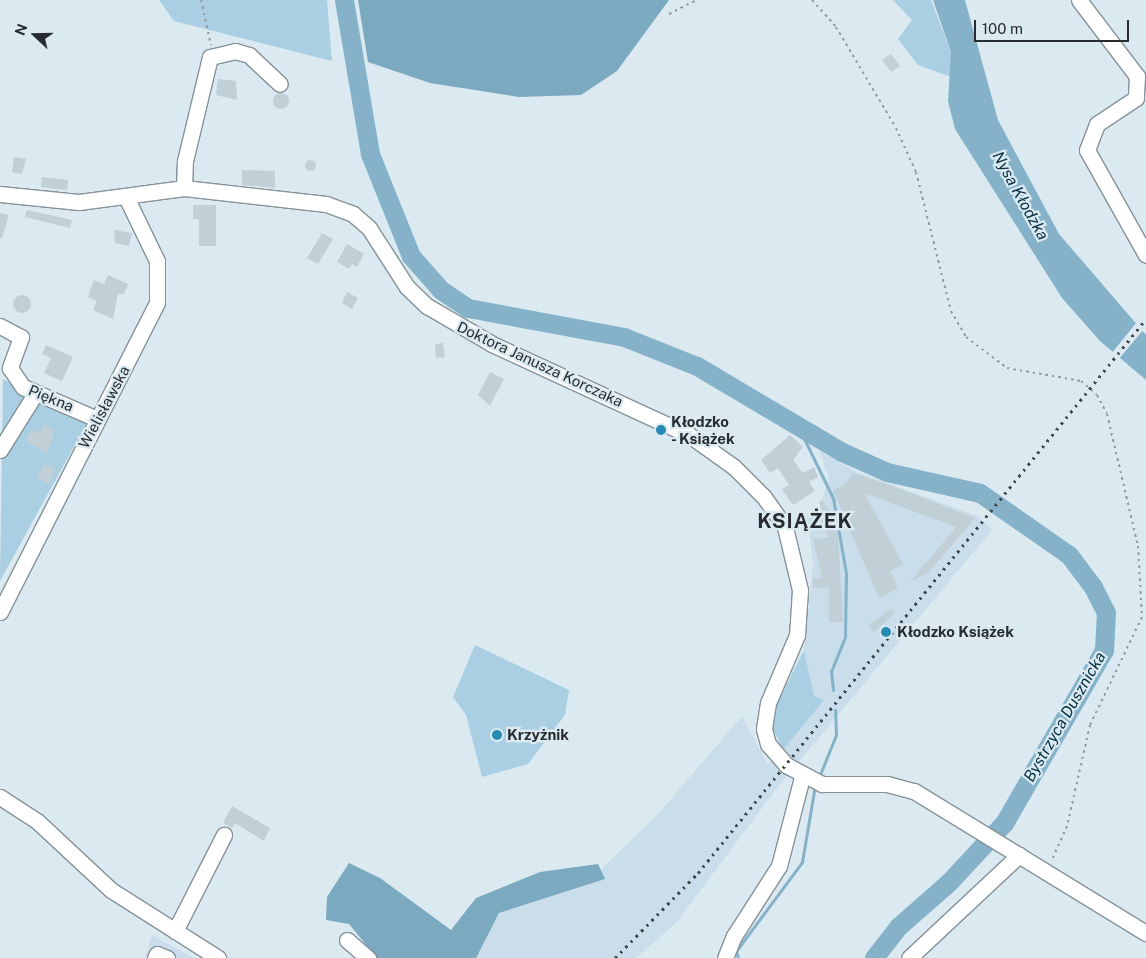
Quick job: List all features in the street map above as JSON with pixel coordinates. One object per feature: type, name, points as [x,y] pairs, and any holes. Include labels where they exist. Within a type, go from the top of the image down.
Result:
[{"type":"street","points":[[1079,0],[1137,76],[1136,98],[1098,124],[1087,150],[1146,255]]},
{"type":"street","points":[[184,188],[186,161],[210,57],[228,52],[249,55],[280,84]]},
{"type":"street","name":"Doktora Janusza Korczaka","points":[[0,194],[46,202],[126,197],[184,188],[326,204],[353,214],[369,228],[407,287],[441,315],[492,344],[664,422],[746,477],[785,527],[795,561],[800,590],[797,636],[768,703],[764,729],[776,755],[802,777],[822,784],[903,787],[1045,870],[1146,933]]},
{"type":"street","name":"Wielisławska","points":[[0,612],[158,302],[157,261],[126,197]]},
{"type":"street","name":"Piękna","points":[[0,326],[21,337],[11,374],[35,394],[66,402],[97,419]]},
{"type":"street","points":[[0,450],[35,394]]},
{"type":"street","points":[[725,958],[734,936],[779,866],[802,777]]},
{"type":"street","points":[[0,797],[37,821],[110,890],[175,931],[202,954],[218,958]]},
{"type":"street","points":[[175,931],[224,836]]},
{"type":"street","points":[[910,958],[1019,855]]},
{"type":"street","points":[[346,940],[368,958]]},
{"type":"street","points":[[155,958],[157,954],[167,958]]},
{"type":"path","points":[[201,0],[211,33],[210,57]]},
{"type":"path","points":[[669,14],[696,0]]},
{"type":"path","points":[[812,0],[836,27],[896,128],[916,172],[951,312],[966,337],[1007,368],[1081,382],[1097,395],[1107,414],[1138,546],[1142,617],[1090,725],[1062,846],[1045,870]]},
{"type":"shaded area","points":[[159,0],[327,0],[332,61],[174,21]]},
{"type":"shaded area","points":[[358,0],[669,0],[617,71],[581,95],[519,97],[430,83],[368,62]]},
{"type":"shaded area","points":[[893,0],[931,0],[951,52],[951,77],[918,65],[898,39],[912,20]]},
{"type":"shaded area","points":[[3,379],[35,398],[89,419],[0,581]]},
{"type":"shaded area","points":[[819,451],[859,473],[978,516],[992,530],[777,788],[676,923],[636,958],[468,958],[464,954],[521,890],[590,880],[659,813],[742,716],[768,765],[824,700],[814,696],[804,650],[813,563],[807,516],[820,506],[829,478]]},
{"type":"shaded area","points":[[475,645],[569,690],[565,715],[528,764],[482,777],[466,715],[453,697]]},
{"type":"shaded area","points":[[804,650],[814,696],[824,700],[783,750],[772,727],[775,708]]},
{"type":"shaded area","points":[[349,863],[380,878],[451,930],[476,898],[540,872],[598,864],[605,879],[499,913],[476,958],[377,958],[349,924],[326,920],[327,897]]},
{"type":"shaded area","points":[[152,935],[194,958],[145,958]]},
{"type":"water","name":"Nysa Kłodzka","points":[[933,0],[965,0],[998,120],[1059,234],[1146,335],[1146,380],[1100,341],[1062,298],[955,129],[948,101],[951,52]]},
{"type":"pier","points":[[1137,322],[1144,329],[1118,360],[1111,354]]},
{"type":"building","points":[[891,54],[900,66],[891,72],[882,60]]},
{"type":"building","points":[[218,79],[236,81],[237,100],[216,95]]},
{"type":"building","points":[[281,93],[289,101],[281,109],[273,101]]},
{"type":"building","points":[[14,157],[26,159],[22,174],[12,172]]},
{"type":"building","points":[[308,160],[312,160],[315,165],[314,169],[308,170],[305,167],[305,163]]},
{"type":"building","points":[[242,170],[275,171],[275,188],[242,185]]},
{"type":"building","points":[[42,177],[68,180],[67,190],[41,187]]},
{"type":"building","points":[[193,205],[216,205],[216,246],[199,246],[199,219],[193,219]]},
{"type":"building","points":[[27,210],[72,220],[70,228],[25,217]]},
{"type":"building","points":[[0,213],[9,215],[2,238],[0,238]]},
{"type":"building","points":[[114,230],[132,233],[129,246],[115,243]]},
{"type":"building","points":[[322,233],[333,239],[318,264],[307,258]]},
{"type":"building","points":[[347,244],[364,254],[357,267],[352,264],[349,269],[337,262]]},
{"type":"building","points":[[108,275],[128,284],[124,294],[118,294],[113,319],[93,310],[97,301],[88,297],[94,280],[104,284]]},
{"type":"building","points":[[347,292],[358,298],[352,309],[342,303]]},
{"type":"building","points":[[18,295],[26,295],[31,300],[29,311],[18,313],[13,308],[13,300]]},
{"type":"building","points":[[443,343],[445,357],[436,358],[435,344]]},
{"type":"building","points":[[46,345],[73,357],[62,381],[44,373],[51,358],[42,354]]},
{"type":"building","points":[[490,372],[504,379],[490,406],[478,395]]},
{"type":"building","points":[[44,425],[55,431],[47,453],[25,441],[32,429],[39,433]]},
{"type":"building","points":[[790,435],[803,447],[793,460],[803,473],[814,467],[818,477],[809,482],[815,491],[793,505],[782,489],[789,485],[778,468],[770,473],[761,460]]},
{"type":"building","points":[[44,464],[56,470],[49,484],[37,477]]},
{"type":"building","points":[[853,473],[890,485],[975,518],[928,573],[910,582],[956,527],[864,493],[903,564],[890,571],[898,588],[879,598],[833,490],[846,484]]},
{"type":"building","points":[[822,500],[837,520],[843,622],[829,622],[829,587],[813,588],[813,579],[822,578],[813,539],[829,537],[821,520],[826,518],[819,502]]},
{"type":"building","points":[[891,609],[895,613],[874,632],[869,625]]},
{"type":"building","points":[[232,806],[270,828],[264,841],[235,823],[232,828],[223,823]]},
{"type":"waterway","name":"Bystrzyca Dusznicka","points":[[344,0],[370,154],[411,256],[441,290],[468,308],[624,337],[697,366],[842,452],[887,472],[980,493],[1069,555],[1093,587],[1106,612],[1104,650],[1004,823],[948,883],[898,927],[874,958]]},
{"type":"waterway","name":"Bystrzyca Dusznicka","points":[[797,424],[833,498],[846,573],[845,637],[831,671],[833,690]]},
{"type":"waterway","name":"Bystrzyca Dusznicka","points":[[819,777],[836,735],[835,710]]},
{"type":"waterway","name":"Bystrzyca Dusznicka","points":[[738,958],[736,951],[802,862],[815,785]]},
{"type":"railway","points":[[615,958],[698,873],[1146,319]]},
{"type":"place","name":"Kłodzko - Książek","points":[[661,430]]},
{"type":"place","name":"Kłodzko Książek","points":[[886,632]]},
{"type":"place","name":"Krzyżnik","points":[[497,735]]},
{"type":"district","name":"KSIĄŻEK","points":[[805,521]]}]
